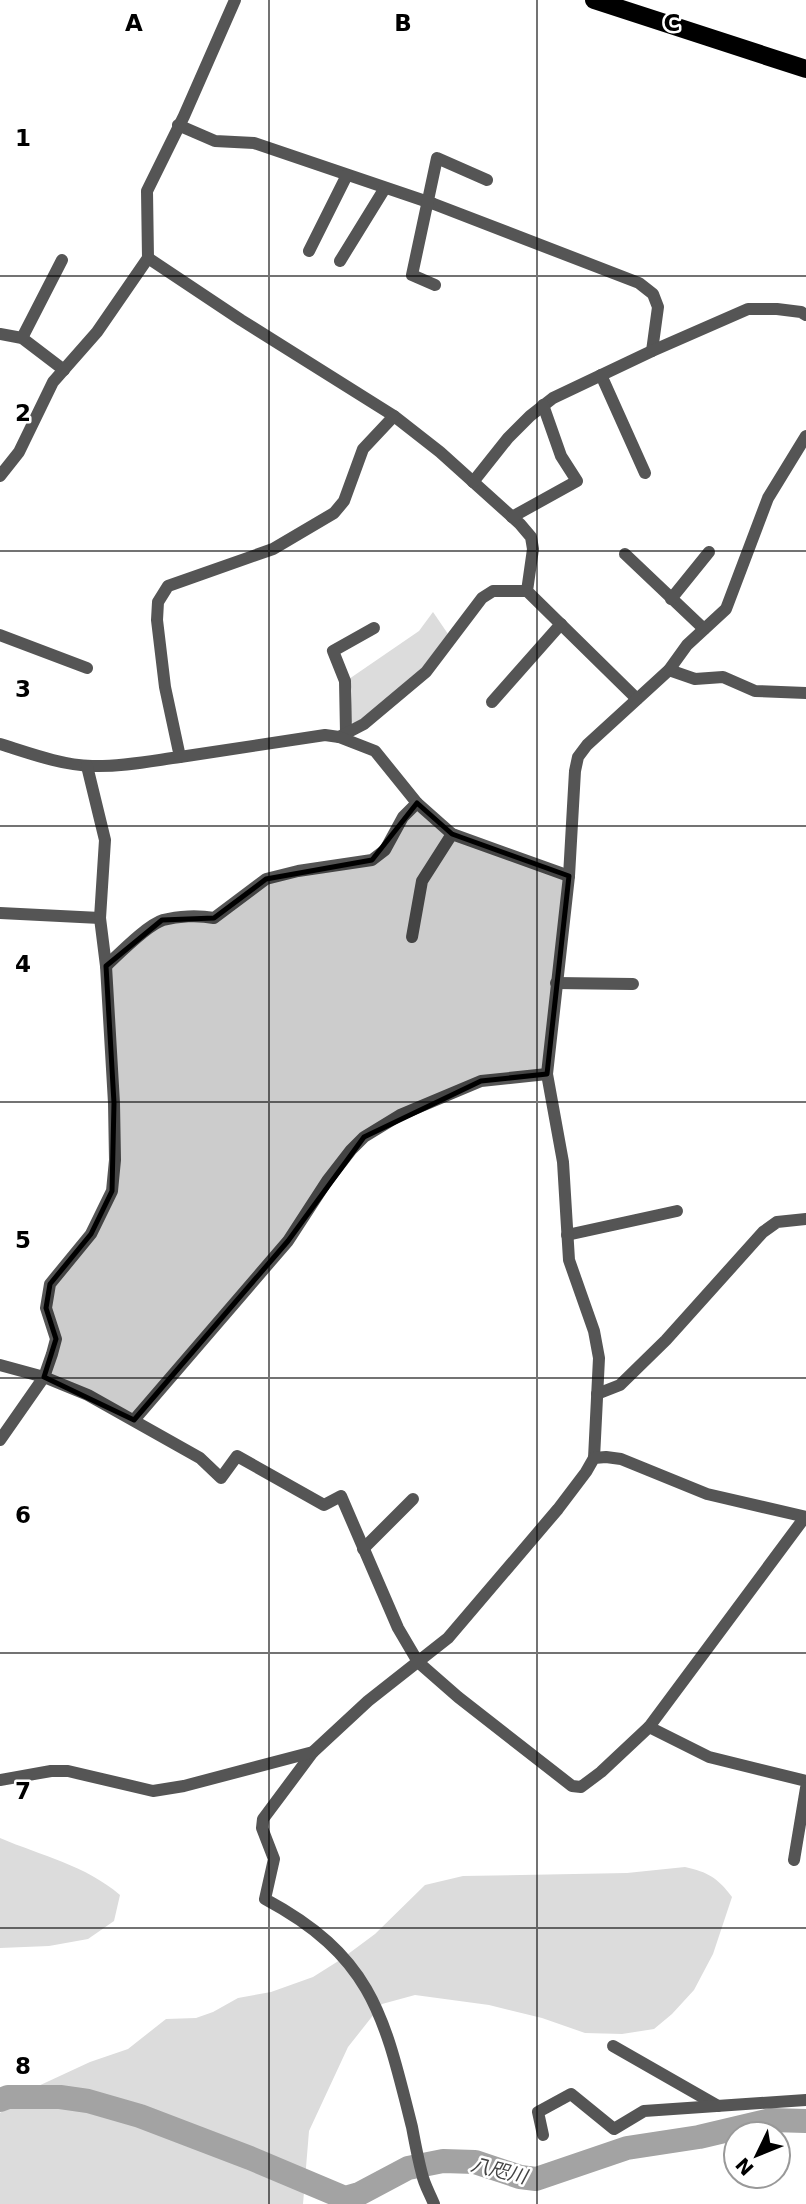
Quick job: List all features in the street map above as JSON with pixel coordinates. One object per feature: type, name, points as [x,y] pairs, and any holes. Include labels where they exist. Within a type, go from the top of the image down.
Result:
[{"type":"main road","points":[[594,0],[806,69]]},
{"type":"street","points":[[0,476],[19,452],[53,382],[97,332],[148,258],[147,191],[235,0]]},
{"type":"street","points":[[178,125],[215,141],[254,143],[427,202],[639,283],[653,294],[658,307],[652,351]]},
{"type":"street","points":[[435,285],[411,275],[437,158],[487,180]]},
{"type":"street","points":[[309,251],[347,175]]},
{"type":"street","points":[[340,261],[385,188]]},
{"type":"street","points":[[148,258],[394,416],[440,452],[531,537],[533,550],[527,592]]},
{"type":"street","points":[[22,338],[62,260]]},
{"type":"street","points":[[474,482],[508,438],[553,398],[748,309],[777,309],[802,312],[806,315]]},
{"type":"street","points":[[0,334],[22,338],[64,370]]},
{"type":"street","points":[[601,375],[645,474]]},
{"type":"street","points":[[512,517],[577,481],[561,456],[543,405]]},
{"type":"street","points":[[180,757],[165,687],[157,620],[158,602],[168,586],[273,549],[334,513],[344,501],[363,449],[394,416]]},
{"type":"street","points":[[434,2204],[422,2175],[391,2045],[370,1993],[357,1972],[334,1946],[310,1925],[265,1899],[274,1859],[262,1828],[263,1819],[313,1752],[368,1700],[448,1638],[558,1509],[594,1458],[599,1359],[594,1331],[569,1260],[563,1162],[547,1074],[569,876],[575,771],[578,757],[587,745],[669,670],[687,645],[726,609],[768,498],[806,436]]},
{"type":"street","points":[[671,598],[709,552]]},
{"type":"street","points":[[625,554],[704,629]]},
{"type":"street","points":[[0,744],[87,766],[112,766],[325,735],[342,735],[364,724],[426,672],[482,598],[493,591],[527,592],[637,699]]},
{"type":"street","points":[[492,702],[561,624]]},
{"type":"street","points":[[342,735],[345,681],[333,651],[374,628]]},
{"type":"street","points":[[0,635],[87,668]]},
{"type":"street","points":[[669,670],[695,679],[723,677],[755,691],[806,693]]},
{"type":"street","points":[[342,735],[374,751],[417,803],[452,834],[569,876]]},
{"type":"street","points":[[0,1440],[44,1377],[56,1339],[46,1308],[50,1284],[91,1234],[112,1191],[115,1160],[114,1103],[106,966],[100,918],[105,840],[87,766]]},
{"type":"street","points":[[106,966],[128,945],[162,920],[201,916],[214,918],[266,879],[298,871],[372,860],[385,850],[403,817],[417,803]]},
{"type":"street","points":[[412,937],[422,881],[452,834]]},
{"type":"street","points":[[0,913],[100,918]]},
{"type":"street","points":[[556,983],[633,984]]},
{"type":"street","points":[[134,1420],[288,1241],[327,1181],[364,1137],[400,1115],[481,1081],[547,1074]]},
{"type":"street","points":[[567,1236],[677,1211]]},
{"type":"street","points":[[597,1394],[620,1385],[667,1340],[763,1232],[777,1222],[806,1219]]},
{"type":"street","points":[[0,1365],[44,1377],[88,1395],[200,1458],[221,1478],[237,1456],[324,1505],[341,1496],[398,1628],[418,1662],[458,1697],[572,1786],[580,1787],[601,1772],[649,1727],[806,1517],[707,1494],[621,1459],[594,1458]]},
{"type":"street","points":[[363,1549],[414,1499]]},
{"type":"street","points":[[649,1727],[709,1757],[806,1781]]},
{"type":"street","points":[[0,1780],[51,1771],[68,1771],[153,1791],[184,1786],[313,1752]]},
{"type":"street","points":[[794,1860],[806,1788]]},
{"type":"street","points":[[613,2046],[719,2106]]},
{"type":"street","points":[[543,2135],[538,2112],[571,2094],[614,2129],[644,2111],[806,2100]]},
{"type":"highlighted area","points":[[417,803],[452,834],[569,876],[547,1074],[481,1081],[364,1137],[288,1241],[134,1420],[44,1377],[56,1339],[46,1308],[50,1284],[91,1234],[112,1191],[114,1103],[106,966],[162,920],[214,918],[266,879],[372,860]]},
{"type":"shaded area","points":[[433,612],[448,634],[422,668],[365,717],[353,723],[350,721],[352,691],[349,679],[419,631]]},
{"type":"shaded area","points":[[0,1838],[63,1862],[107,1885],[120,1895],[114,1921],[88,1939],[49,1946],[0,1948]]},
{"type":"shaded area","points":[[685,1867],[712,1877],[732,1897],[713,1954],[694,1990],[672,2014],[654,2029],[622,2034],[585,2033],[542,2018],[489,2005],[415,1995],[382,2004],[348,2047],[309,2131],[303,2204],[0,2204],[0,2113],[21,2094],[90,2062],[128,2049],[166,2019],[196,2018],[238,1998],[271,1992],[313,1977],[375,1934],[425,1885],[463,1876],[627,1873]]},
{"type":"waterway","name":"八咫川","points":[[0,2100],[8,2097],[60,2097],[88,2101],[140,2116],[345,2198],[359,2194],[408,2168],[443,2161],[475,2162],[520,2177],[536,2179],[627,2148],[699,2137],[771,2120],[806,2121]]}]
